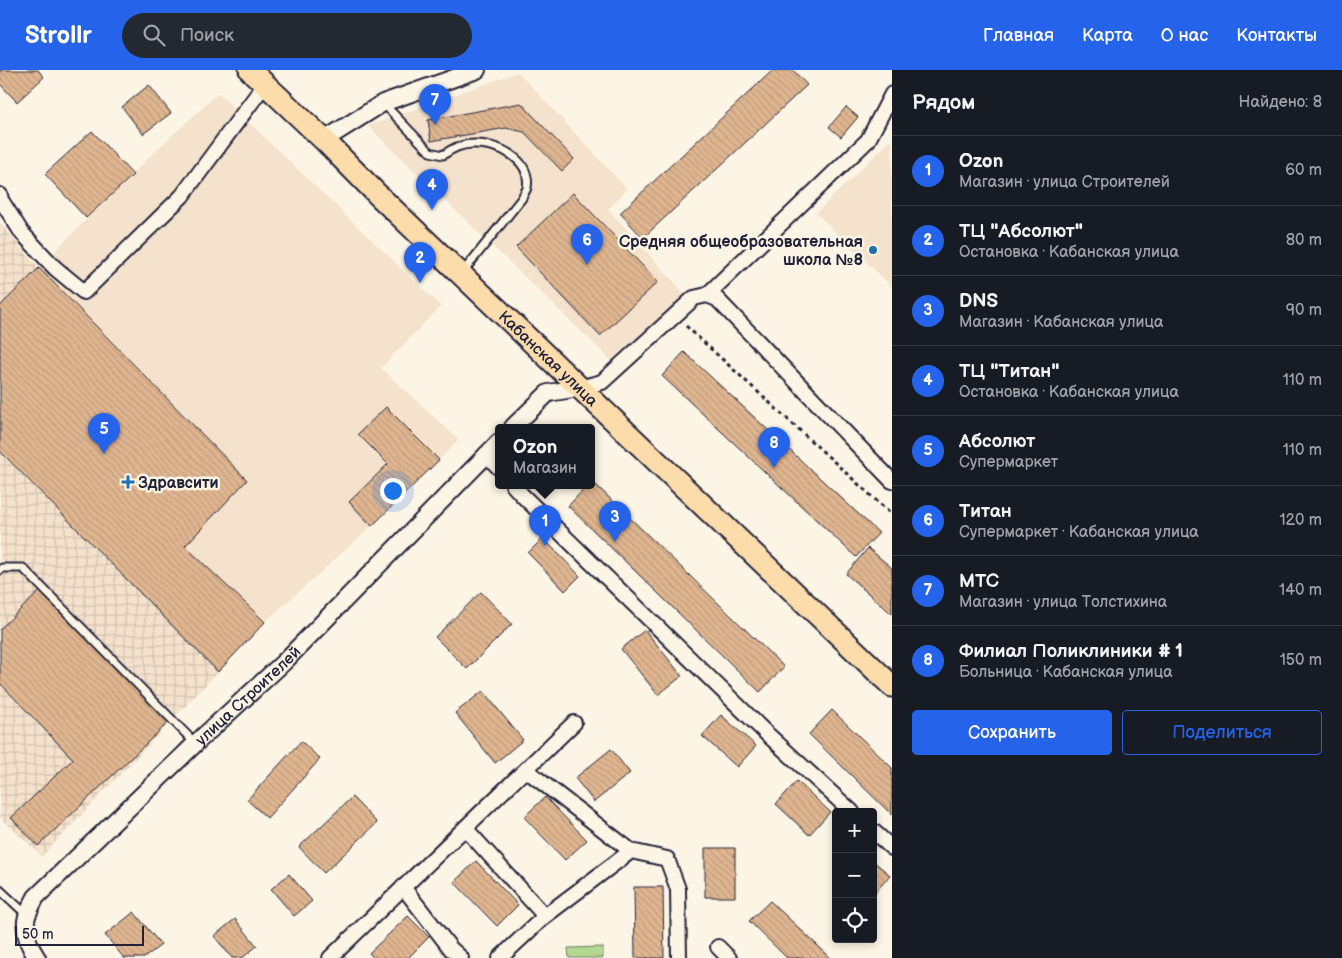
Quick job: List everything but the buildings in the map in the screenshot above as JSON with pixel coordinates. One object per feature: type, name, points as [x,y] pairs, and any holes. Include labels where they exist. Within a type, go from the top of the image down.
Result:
[{"type":"main road","name":"Кабанская улица","points":[[258,77],[461,275],[892,686]]},
{"type":"street","points":[[324,140],[382,103],[477,70]]},
{"type":"street","points":[[0,195],[1,200],[22,233],[55,268],[84,292],[182,196],[258,77]]},
{"type":"street","points":[[516,424],[548,393],[602,382],[694,298],[707,295],[868,140],[892,94]]},
{"type":"street","points":[[707,295],[717,299],[892,481]]},
{"type":"street","name":"улица Строителей","points":[[27,915],[36,898],[196,743],[284,662],[495,446]]},
{"type":"street","points":[[486,454],[495,464]]},
{"type":"street","points":[[517,489],[766,733],[848,808]]},
{"type":"street","points":[[330,958],[574,723]]},
{"type":"street","points":[[526,770],[630,852],[667,859],[678,890],[679,958]]},
{"type":"street","points":[[465,828],[545,916]]},
{"type":"street","points":[[877,835],[892,848]]},
{"type":"street","points":[[500,958],[545,916],[630,852]]},
{"type":"street","points":[[403,887],[451,955]]},
{"type":"street","points":[[27,915],[26,935],[37,958]]},
{"type":"street","points":[[718,947],[729,958]]},
{"type":"lane","points":[[382,103],[430,152],[443,155],[450,150],[470,144],[492,146],[514,156],[525,173],[527,189],[522,198],[461,275]]},
{"type":"lane","points":[[0,570],[2,568],[23,568],[196,743]]},
{"type":"lane","points":[[0,890],[27,915]]},
{"type":"path","points":[[674,316],[892,515]]},
{"type":"shaded area","points":[[518,72],[627,189],[608,209],[686,295],[611,360],[368,126]]},
{"type":"shaded area","points":[[218,93],[441,306],[381,368],[459,440],[372,526],[265,622],[218,672],[0,451],[0,306],[150,156]]},
{"type":"shaded area","name":"Средняя общеобразовательная школа №8","points":[[892,139],[892,287],[816,213]]},
{"type":"shaded area","points":[[0,223],[39,268],[0,306]]},
{"type":"shaded area","points":[[0,451],[218,672],[42,856],[0,818]]},
{"type":"green space","points":[[603,947],[603,958],[569,958],[568,948]]},
{"type":"place","name":"МТС","points":[[435,125]]},
{"type":"place","name":"ТЦ \"Титан\"","points":[[432,210]]},
{"type":"place","name":"Средняя общеобразовательная школа №8","points":[[873,250]]},
{"type":"place","name":"Титан","points":[[587,265]]},
{"type":"place","name":"ТЦ \"Абсолют\"","points":[[420,283]]},
{"type":"place","name":"Абсолют","points":[[104,454]]},
{"type":"place","name":"Филиал Поликлиники # 1","points":[[774,468]]},
{"type":"place","name":"Здравсити","points":[[128,482]]},
{"type":"place","name":"DNS","points":[[615,542]]},
{"type":"place","name":"Ozon","points":[[545,546]]}]
